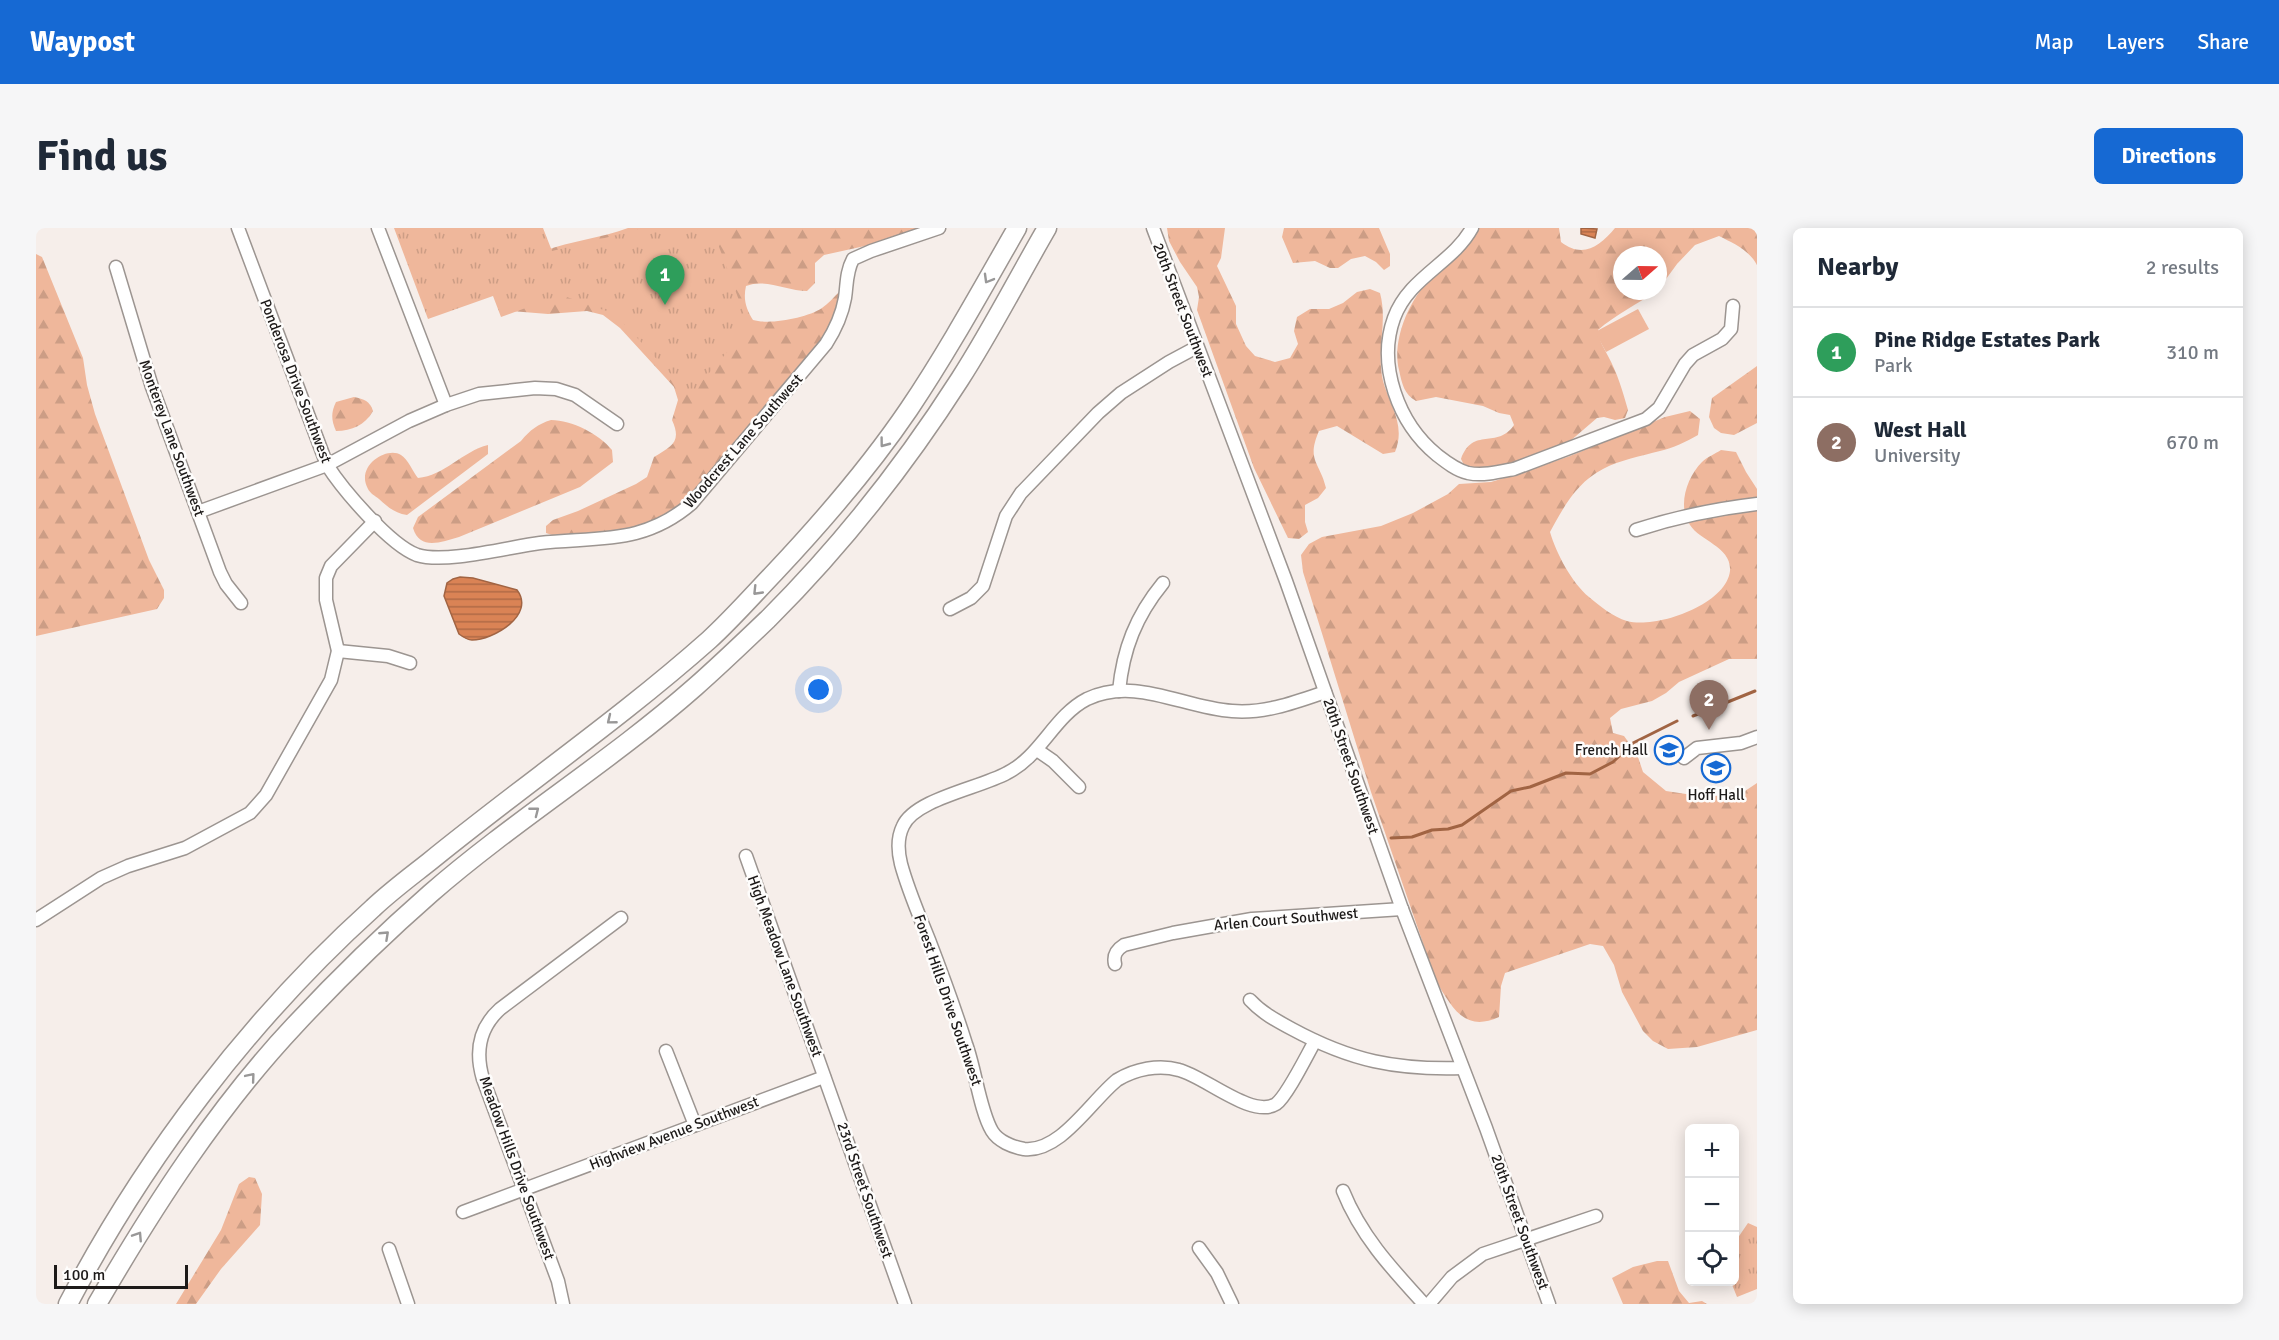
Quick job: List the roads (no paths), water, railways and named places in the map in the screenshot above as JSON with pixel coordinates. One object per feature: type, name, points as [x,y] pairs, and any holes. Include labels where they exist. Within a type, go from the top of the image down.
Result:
[{"type":"highway","points":[[68,1304],[131,1195],[165,1144],[244,1041],[302,978],[373,907],[601,728],[710,639],[821,524],[908,412],[1017,228]]},
{"type":"highway","points":[[98,1304],[127,1253],[175,1178],[232,1100],[293,1027],[364,954],[480,852],[693,689],[810,575],[892,476],[932,421],[962,376],[1047,228]]},
{"type":"street","name":"Ponderosa Drive Southwest","points":[[238,228],[327,465],[345,491],[375,521]]},
{"type":"street","points":[[378,228],[446,405]]},
{"type":"street","name":"Woodcrest Lane Southwest","points":[[375,521],[406,549],[423,556],[439,557],[540,543],[602,539],[635,533],[672,519],[693,503],[826,344],[842,310],[847,275],[853,260],[871,251],[939,228]]},
{"type":"street","name":"20th Street Southwest","points":[[1153,228],[1286,581],[1402,909],[1528,1239],[1550,1304]]},
{"type":"street","points":[[1472,228],[1460,243],[1404,298],[1394,318],[1389,339],[1388,362],[1392,386],[1412,427],[1448,464],[1468,473],[1491,474],[1514,469],[1646,420],[1659,408],[1684,364],[1693,355],[1722,339],[1731,329],[1733,306]]},
{"type":"street","name":"Monterey Lane Southwest","points":[[116,267],[152,387],[198,512],[226,584],[241,603]]},
{"type":"street","points":[[950,609],[971,598],[983,586],[1003,522],[1011,506],[1022,493],[1098,413],[1121,393],[1197,347]]},
{"type":"street","points":[[198,512],[327,465],[409,421],[466,398],[534,388],[556,389],[575,395],[617,424]]},
{"type":"street","points":[[1636,530],[1705,511],[1757,504]]},
{"type":"street","points":[[36,920],[101,878],[128,866],[185,848],[239,820],[260,804],[331,680],[338,658],[326,600],[326,578],[331,566],[375,521]]},
{"type":"street","points":[[1119,691],[1125,650],[1131,633],[1149,600],[1163,583]]},
{"type":"street","points":[[338,651],[388,656],[410,663]]},
{"type":"street","name":"Forest Hills Drive Southwest","points":[[1315,1041],[1284,1094],[1274,1105],[1256,1107],[1249,1105],[1185,1072],[1170,1068],[1153,1068],[1129,1073],[1117,1080],[1057,1139],[1044,1147],[1024,1149],[1009,1145],[995,1136],[988,1123],[967,1045],[901,864],[899,841],[903,825],[915,811],[1005,775],[1026,761],[1072,709],[1097,696],[1119,691],[1148,693],[1235,712],[1281,706],[1325,692]]},
{"type":"street","points":[[1684,758],[1697,748],[1741,743],[1757,736]]},
{"type":"street","points":[[1037,750],[1053,761],[1079,786]]},
{"type":"street","name":"High Meadow Lane Southwest","points":[[746,856],[825,1077]]},
{"type":"street","name":"Arlen Court Southwest","points":[[1114,964],[1114,956],[1124,945],[1191,929],[1264,918],[1402,909]]},
{"type":"street","name":"Meadow Hills Drive Southwest","points":[[563,1304],[558,1281],[481,1073],[478,1058],[482,1035],[489,1021],[500,1009],[621,918]]},
{"type":"street","points":[[1250,1000],[1258,1009],[1333,1050],[1370,1061],[1432,1068],[1462,1068]]},
{"type":"street","points":[[666,1051],[695,1125]]},
{"type":"street","name":"Highview Avenue Southwest","points":[[463,1212],[825,1077]]},
{"type":"street","name":"23rd Street Southwest","points":[[825,1077],[905,1304]]},
{"type":"street","points":[[1343,1191],[1350,1211],[1371,1245],[1424,1304]]},
{"type":"street","points":[[1429,1304],[1452,1277],[1476,1259],[1495,1249],[1596,1216]]},
{"type":"street","points":[[1199,1248],[1217,1273],[1232,1304]]},
{"type":"street","points":[[389,1249],[408,1304]]},
{"type":"waterway","points":[[1693,716],[1755,691]]},
{"type":"waterway","points":[[1391,838],[1412,837],[1432,830],[1462,825],[1511,791],[1530,787],[1566,773],[1590,774],[1613,762],[1633,743],[1677,721]]},
{"type":"place","name":"Pine Ridge Estates Park","points":[[665,305]]},
{"type":"place","name":"West Hall","points":[[1709,730]]},
{"type":"place","name":"French Hall","points":[[1669,750]]},
{"type":"place","name":"Hoff Hall","points":[[1716,768]]}]
